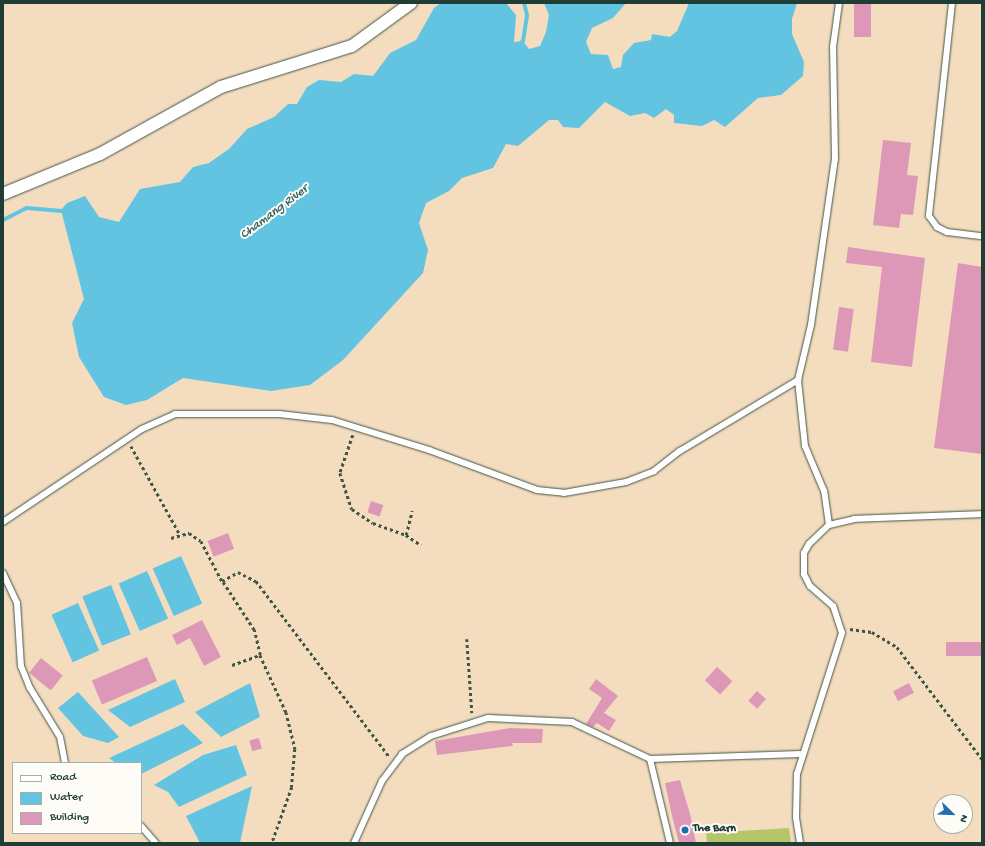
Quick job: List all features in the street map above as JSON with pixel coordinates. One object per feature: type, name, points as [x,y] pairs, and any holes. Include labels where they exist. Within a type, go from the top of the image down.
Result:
[{"type":"street","points":[[3,194],[100,154],[221,87],[352,46],[410,3]]},
{"type":"lane","points":[[829,525],[824,491],[805,446],[798,380],[811,325],[835,159],[832,47],[839,3]]},
{"type":"lane","points":[[952,3],[929,216],[937,227],[947,232],[982,236]]},
{"type":"lane","points":[[3,522],[127,438],[163,418],[185,413],[307,416],[356,427],[531,488],[564,493],[626,482],[654,471],[680,451],[798,380]]},
{"type":"lane","points":[[800,843],[795,795],[801,754],[840,640],[840,627],[833,606],[810,586],[802,565],[809,544],[829,525],[880,516],[982,514]]},
{"type":"lane","points":[[3,573],[17,603],[21,666],[30,688],[60,737],[65,762]]},
{"type":"lane","points":[[354,843],[394,763],[420,742],[473,722],[500,717],[559,719],[650,759],[801,754]]},
{"type":"lane","points":[[650,759],[670,843]]},
{"type":"lane","points":[[142,827],[156,843]]},
{"type":"path","points":[[356,427],[340,473],[352,509],[373,523],[406,535],[421,545]]},
{"type":"path","points":[[127,438],[179,533]]},
{"type":"path","points":[[406,535],[412,511]]},
{"type":"path","points":[[171,538],[179,533],[189,533],[201,541],[222,581],[254,630],[260,655],[286,712],[295,749],[292,787],[272,843]]},
{"type":"path","points":[[222,581],[238,572],[256,581],[394,763]]},
{"type":"path","points":[[840,627],[872,632],[897,647],[982,759]]},
{"type":"path","points":[[468,639],[473,722]]},
{"type":"path","points":[[232,665],[260,655]]},
{"type":"green space","points":[[789,828],[791,843],[707,843],[706,833]]},
{"type":"water","points":[[441,3],[506,3],[516,15],[514,42],[523,41],[529,49],[540,46],[546,32],[549,15],[544,3],[626,3],[613,18],[592,28],[586,42],[591,54],[608,55],[613,69],[621,67],[623,55],[634,43],[651,40],[652,34],[670,37],[677,31],[689,3],[797,3],[792,19],[792,34],[804,62],[803,76],[781,95],[758,98],[725,127],[714,120],[702,126],[674,123],[674,115],[666,109],[654,118],[645,113],[630,116],[605,102],[579,128],[563,127],[558,120],[549,120],[518,146],[506,144],[493,168],[462,178],[449,191],[426,203],[419,223],[428,250],[423,273],[343,360],[310,385],[271,391],[183,378],[147,400],[126,405],[104,397],[79,357],[72,323],[84,299],[61,210],[67,203],[85,196],[99,217],[119,222],[140,189],[180,182],[193,167],[209,163],[229,149],[247,129],[274,117],[288,104],[297,104],[307,87],[319,80],[341,82],[354,74],[373,76],[390,53],[416,40],[434,8]]},
{"type":"water","points":[[181,556],[202,604],[174,616],[153,569]]},
{"type":"water","points":[[147,571],[168,619],[140,631],[119,584]]},
{"type":"water","points":[[111,585],[131,634],[102,646],[82,597]]},
{"type":"water","points":[[78,603],[99,651],[73,662],[52,615]]},
{"type":"water","points":[[175,679],[185,702],[130,727],[108,710]]},
{"type":"water","points":[[250,683],[260,717],[221,737],[195,712]]},
{"type":"water","points":[[78,692],[119,737],[108,743],[83,736],[58,708]]},
{"type":"water","points":[[183,724],[203,743],[142,774],[142,762],[115,762],[109,758]]},
{"type":"water","points":[[236,745],[247,775],[179,807],[168,792],[154,785],[203,755]]},
{"type":"water","points":[[252,786],[240,843],[200,843],[186,816]]},
{"type":"building","points":[[854,3],[871,3],[871,37],[854,37]]},
{"type":"building","points":[[883,140],[911,143],[907,175],[918,176],[913,215],[901,214],[899,228],[873,225]]},
{"type":"building","points":[[848,247],[925,258],[912,367],[871,362],[882,267],[846,263]]},
{"type":"building","points":[[958,263],[982,267],[982,454],[934,448]]},
{"type":"building","points":[[839,307],[854,309],[848,352],[833,350]]},
{"type":"building","points":[[371,501],[383,505],[380,516],[367,512]]},
{"type":"building","points":[[228,533],[234,549],[214,557],[207,541]]},
{"type":"building","points":[[202,620],[221,657],[204,666],[190,638],[177,645],[172,635]]},
{"type":"building","points":[[946,642],[982,642],[982,656],[946,656]]},
{"type":"building","points":[[147,657],[157,681],[102,704],[92,680]]},
{"type":"building","points":[[41,658],[63,676],[51,690],[29,673]]},
{"type":"building","points":[[717,667],[732,681],[720,694],[705,680]]},
{"type":"building","points":[[596,679],[618,696],[604,713],[616,720],[609,731],[597,723],[593,727],[586,724],[602,698],[589,689]]},
{"type":"building","points":[[909,683],[914,693],[898,701],[893,691]]},
{"type":"building","points":[[757,691],[766,699],[757,709],[748,701]]},
{"type":"building","points":[[510,728],[543,729],[542,743],[512,743],[513,746],[437,755],[435,741]]},
{"type":"building","points":[[259,738],[262,749],[252,751],[249,741]]},
{"type":"building","points":[[680,780],[690,814],[696,843],[679,843],[672,816],[665,783]]},
{"type":"waterway","points":[[519,44],[523,41],[527,15],[524,3]]},
{"type":"waterway","name":"Chamang River","points":[[3,220],[27,208],[65,211]]},
{"type":"place","name":"The Barn","points":[[685,830]]}]
